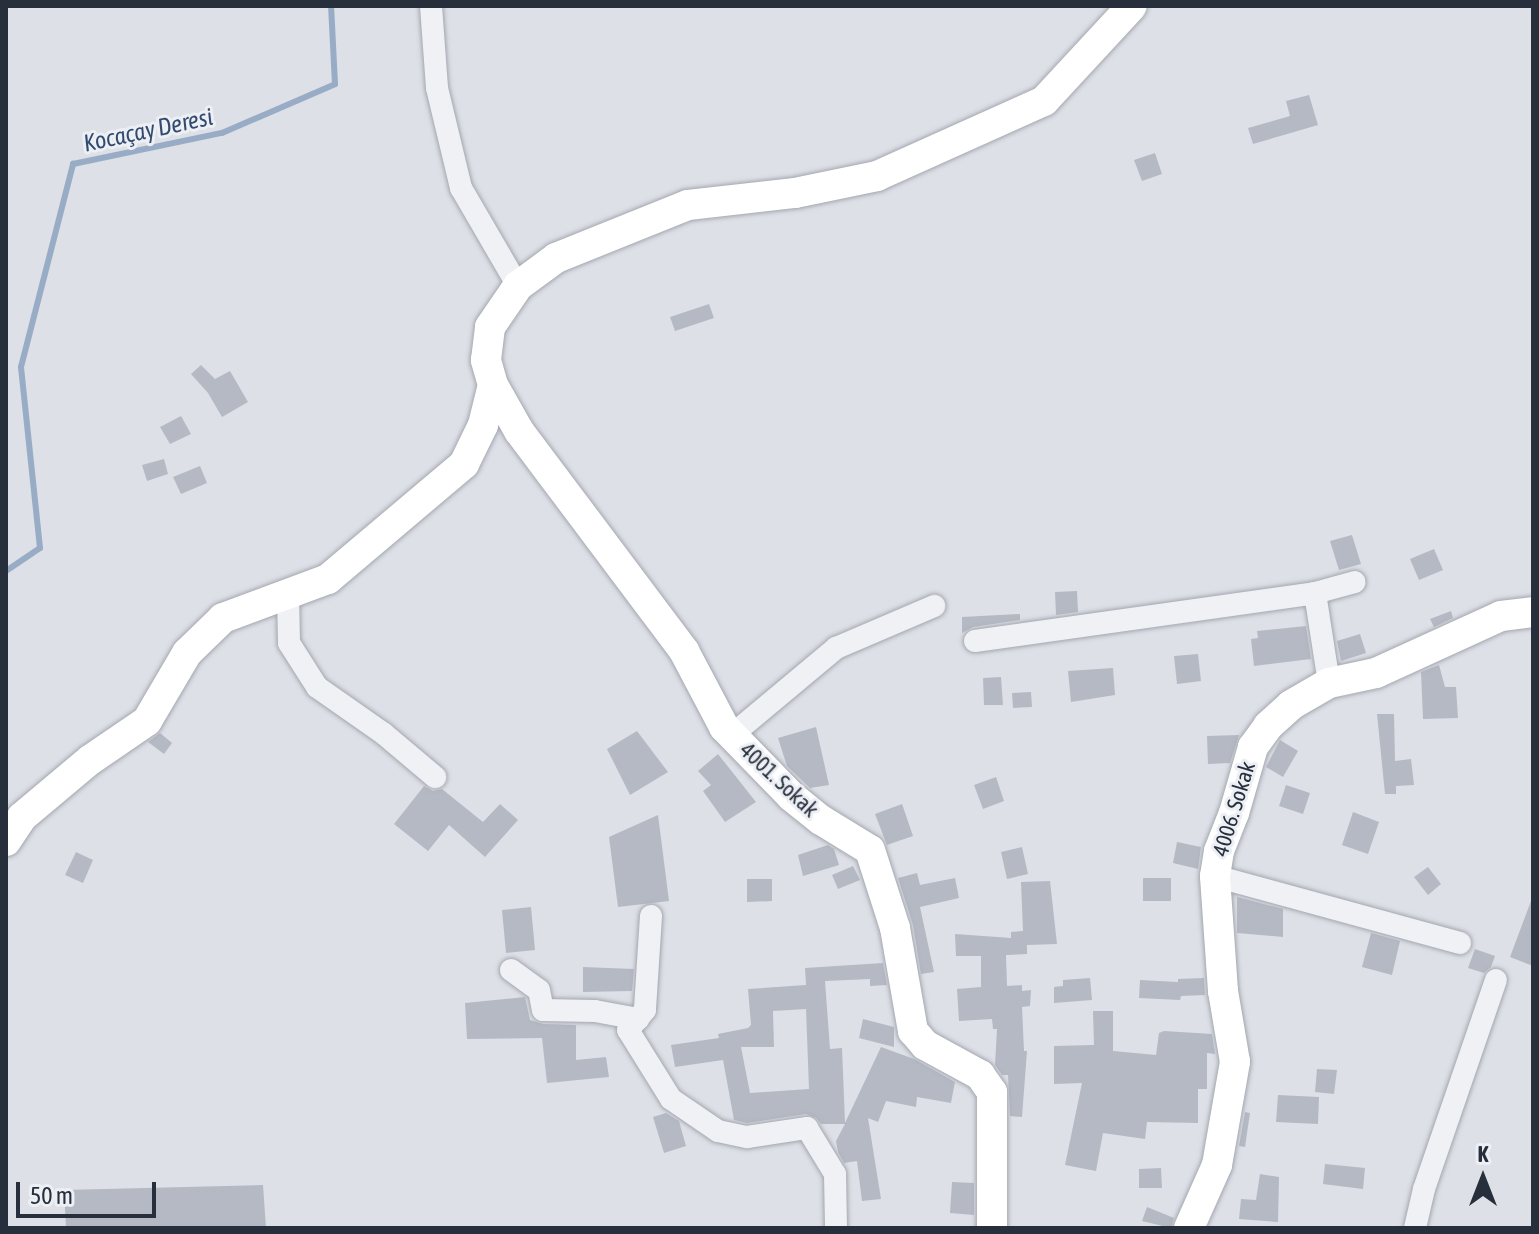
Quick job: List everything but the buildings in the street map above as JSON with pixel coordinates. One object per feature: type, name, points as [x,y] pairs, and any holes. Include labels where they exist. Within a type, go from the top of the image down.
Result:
[{"type":"street","points":[[431,6],[437,88],[461,188],[518,286]]},
{"type":"street","points":[[6,841],[22,817],[90,760],[147,721],[187,653],[223,618],[328,579],[464,464],[483,425],[493,385],[486,360],[490,327],[518,286],[556,258],[688,205],[795,193],[877,176],[1044,101],[1132,6]]},
{"type":"street","name":"4001. Sokak","points":[[493,385],[519,431],[684,651],[724,727],[791,796],[821,820],[870,850],[895,928],[913,1031],[925,1045],[980,1075],[992,1092],[992,1228]]},
{"type":"street","points":[[975,641],[1315,593],[1355,582]]},
{"type":"street","points":[[1315,593],[1329,683]]},
{"type":"street","points":[[288,594],[289,643],[317,687],[384,734],[435,777]]},
{"type":"street","points":[[732,735],[836,648],[934,606]]},
{"type":"street","name":"4006. Sokak","points":[[1189,1228],[1217,1165],[1235,1062],[1223,991],[1215,876],[1219,851],[1253,747],[1291,705],[1329,683],[1376,673],[1501,616],[1533,612]]},
{"type":"street","points":[[1215,876],[1460,943]]},
{"type":"street","points":[[651,916],[645,1010],[628,1030],[671,1099],[718,1131],[747,1137],[807,1128],[835,1174],[836,1228]]},
{"type":"street","points":[[511,970],[539,990],[543,1010],[595,1011],[638,1019]]},
{"type":"street","points":[[1415,1228],[1424,1189],[1496,980]]},
{"type":"waterway","name":"Kocaçay Deresi","points":[[6,571],[40,548],[21,367],[73,164],[222,133],[335,84],[331,6]]}]
